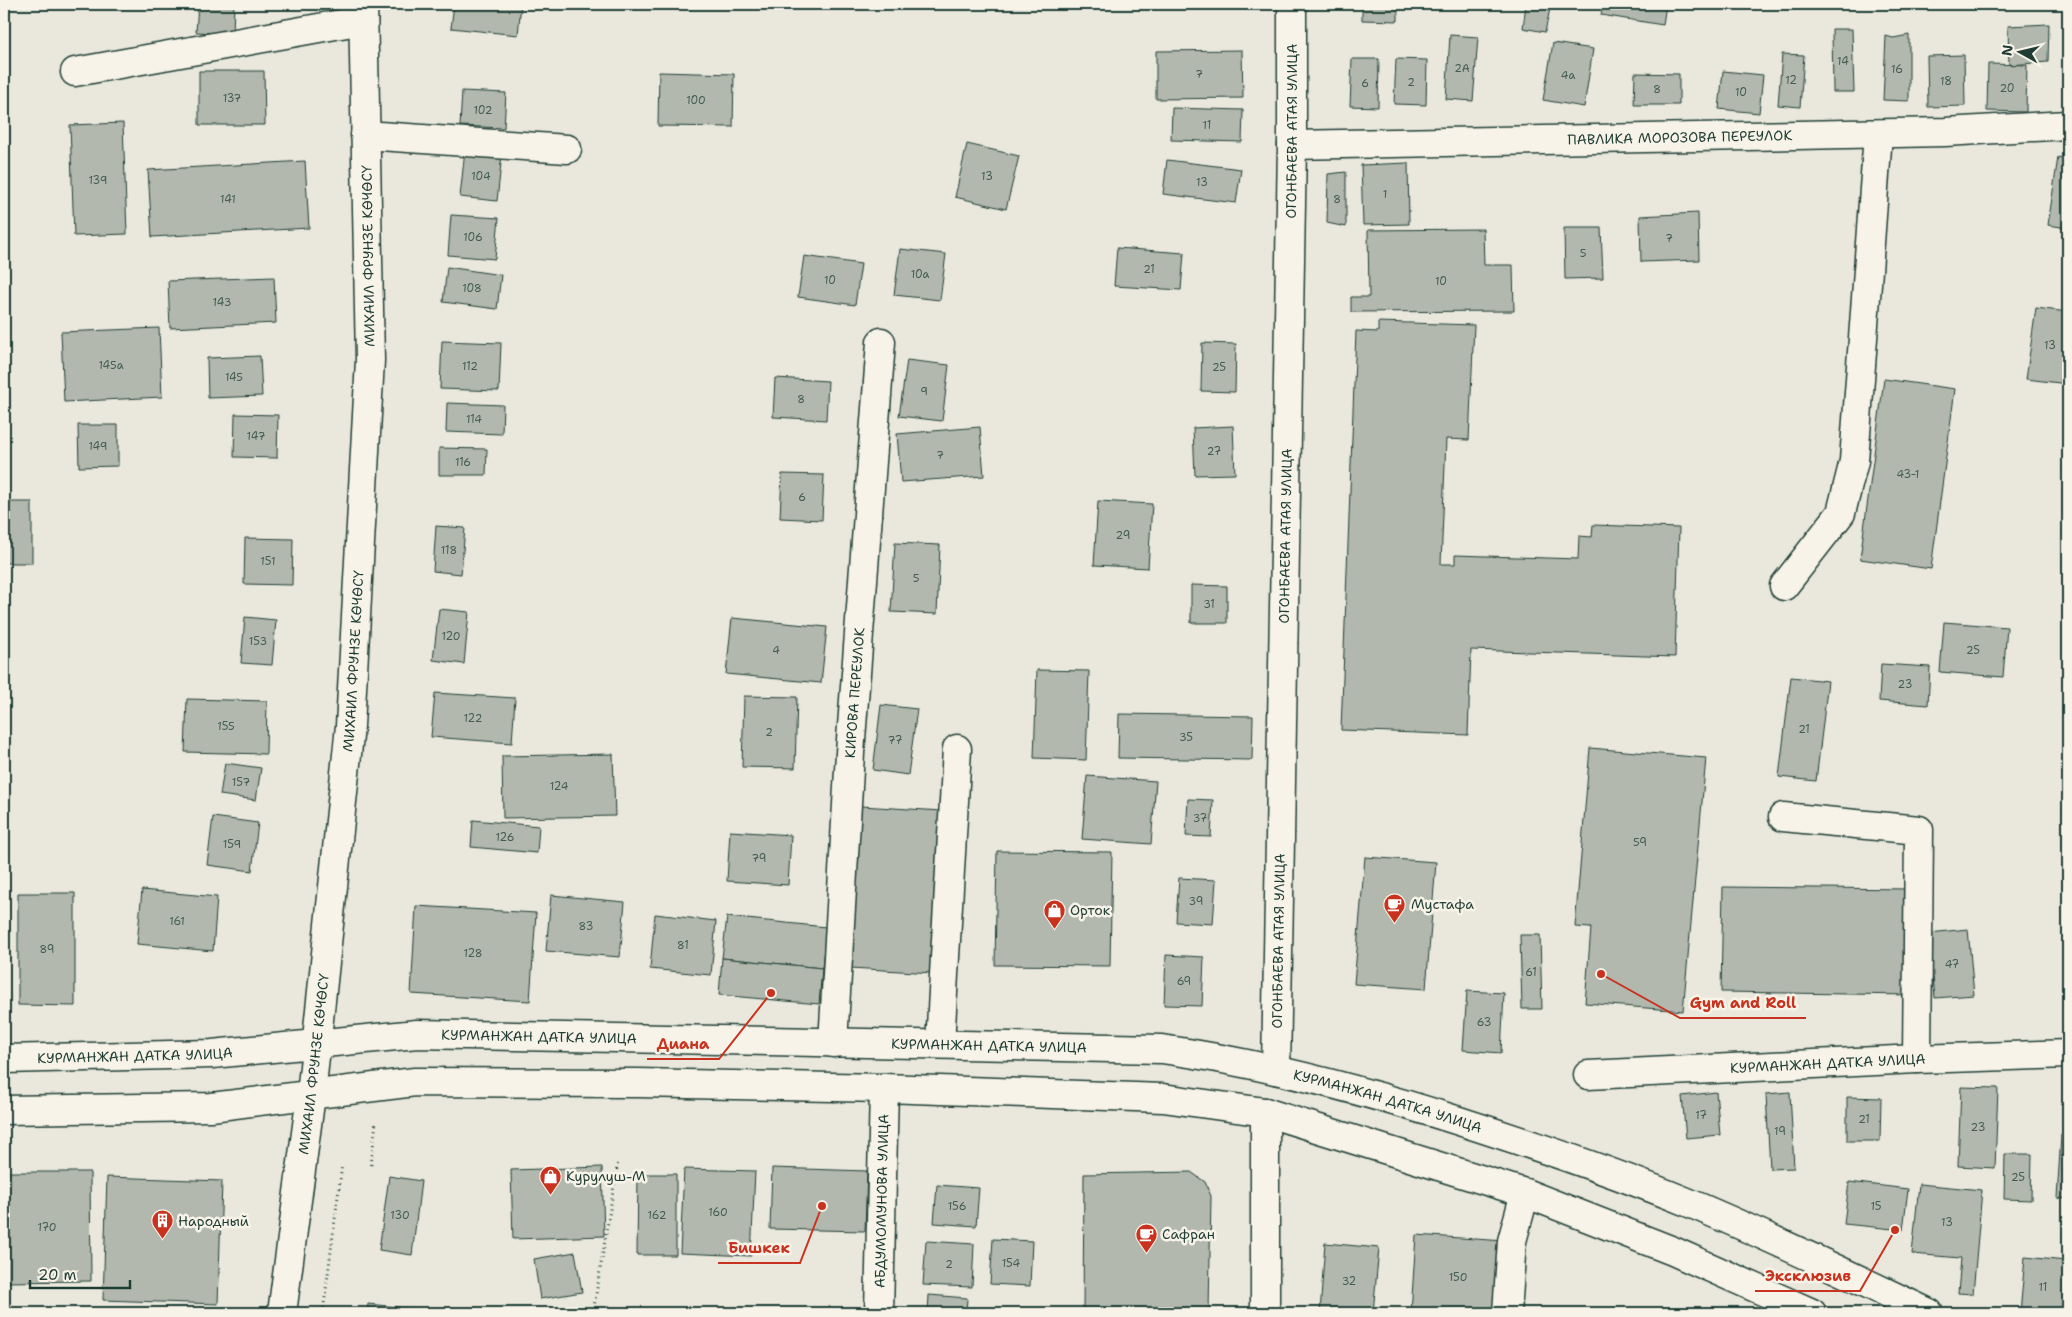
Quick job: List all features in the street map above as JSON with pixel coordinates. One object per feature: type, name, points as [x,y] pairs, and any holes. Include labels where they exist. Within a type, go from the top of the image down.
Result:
[{"type":"main road","name":"ОГОНБАЕВА АТАЯ УЛИЦА","points":[[1276,1070],[1292,145],[1292,4]]},
{"type":"main road","points":[[75,72],[363,12]]},
{"type":"main road","name":"МИХАИЛ ФРУНЗЕ КӨЧӨСҮ","points":[[282,1313],[311,1095],[350,726],[369,380],[363,12]]},
{"type":"main road","name":"ПАВЛИКА МОРОЗОВА ПЕРЕУЛОК","points":[[1292,145],[1878,134],[2068,125]]},
{"type":"main road","points":[[1784,586],[1841,513],[1854,461],[1878,134]]},
{"type":"main road","points":[[366,135],[567,149]]},
{"type":"main road","name":"КИРОВА ПЕРЕУЛОК","points":[[833,1043],[850,753],[881,342]]},
{"type":"main road","points":[[940,1044],[957,749]]},
{"type":"main road","points":[[1783,817],[1919,830],[1917,1059]]},
{"type":"main road","name":"КУРМАНЖАН ДАТКА УЛИЦА","points":[[4,1059],[212,1054],[417,1034],[1162,1049],[1216,1057],[1378,1095],[1549,1150],[1686,1202],[1830,1266],[1929,1313]]},
{"type":"main road","name":"КУРМАНЖАН ДАТКА УЛИЦА","points":[[1588,1075],[1917,1059],[2068,1054]]},
{"type":"main road","points":[[4,1110],[211,1107],[415,1082],[638,1083],[884,1088],[1163,1098],[1265,1112],[1525,1193],[1673,1251],[1812,1313]]},
{"type":"main road","name":"АБДУМОМУНОВА УЛИЦА","points":[[879,1313],[884,1088]]},
{"type":"main road","points":[[1265,1112],[1265,1313]]},
{"type":"main road","points":[[1507,1313],[1512,1242],[1525,1193]]},
{"type":"path","points":[[371,1165],[376,1122]]},
{"type":"path","points":[[592,1313],[618,1161]]},
{"type":"path","points":[[323,1313],[342,1165]]},
{"type":"building","points":[[198,4],[234,4],[233,34],[196,32]]},
{"type":"building","points":[[454,4],[521,4],[518,35],[451,28]]},
{"type":"building","points":[[1362,4],[1398,4],[1398,21],[1362,20]]},
{"type":"building","points":[[1526,4],[1551,4],[1545,32],[1523,28]]},
{"type":"building","points":[[1603,4],[1666,4],[1663,25],[1601,15]]},
{"type":"building","points":[[2049,24],[2048,62],[2009,65],[2008,26]]},
{"type":"building","points":[[1832,29],[1852,29],[1854,92],[1833,92]]},
{"type":"building","points":[[1450,35],[1478,37],[1473,101],[1446,99]]},
{"type":"building","points":[[1909,35],[1909,101],[1883,100],[1886,36],[1893,38]]},
{"type":"building","points":[[1553,43],[1593,49],[1584,107],[1543,100]]},
{"type":"building","points":[[1242,50],[1243,98],[1156,99],[1156,51]]},
{"type":"building","points":[[1782,54],[1804,55],[1800,107],[1778,105]]},
{"type":"building","points":[[1964,55],[1965,106],[1928,107],[1927,56]]},
{"type":"building","points":[[1352,59],[1379,59],[1378,107],[1350,106]]},
{"type":"building","points":[[1396,59],[1427,60],[1426,105],[1394,104]]},
{"type":"building","points":[[1988,64],[2027,65],[2026,112],[1987,111]]},
{"type":"building","points":[[199,71],[264,71],[265,125],[199,125]]},
{"type":"building","points":[[1723,71],[1763,75],[1759,113],[1719,109]]},
{"type":"building","points":[[659,72],[734,74],[733,127],[658,126]]},
{"type":"building","points":[[1635,73],[1679,74],[1679,105],[1634,105]]},
{"type":"building","points":[[462,91],[506,93],[504,128],[460,126]]},
{"type":"building","points":[[1172,108],[1243,110],[1242,142],[1171,140]]},
{"type":"building","points":[[123,123],[127,234],[74,236],[70,125]]},
{"type":"building","points":[[967,144],[1019,156],[1006,209],[955,197]]},
{"type":"building","points":[[465,150],[502,154],[497,201],[460,197]]},
{"type":"building","points":[[2058,157],[2068,159],[2068,228],[2048,225]]},
{"type":"building","points":[[1167,160],[1241,169],[1236,203],[1163,194]]},
{"type":"building","points":[[305,161],[309,228],[152,237],[148,170]]},
{"type":"building","points":[[1408,163],[1409,224],[1363,225],[1361,165]]},
{"type":"building","points":[[1346,172],[1346,227],[1327,223],[1328,174]]},
{"type":"building","points":[[1698,213],[1699,260],[1641,262],[1640,216]]},
{"type":"building","points":[[451,215],[499,218],[495,259],[448,255]]},
{"type":"building","points":[[1564,228],[1601,228],[1603,278],[1565,279]]},
{"type":"building","points":[[1483,229],[1484,265],[1513,265],[1514,311],[1351,312],[1351,297],[1369,297],[1368,230]]},
{"type":"building","points":[[1117,248],[1184,253],[1181,290],[1114,286]]},
{"type":"building","points":[[900,249],[946,254],[940,300],[894,295]]},
{"type":"building","points":[[804,256],[861,264],[855,305],[798,297]]},
{"type":"building","points":[[447,267],[501,275],[497,309],[443,302]]},
{"type":"building","points":[[274,277],[276,323],[170,328],[168,281]]},
{"type":"building","points":[[2036,308],[2068,312],[2068,384],[2026,379]]},
{"type":"building","points":[[1378,322],[1474,325],[1469,440],[1446,439],[1441,564],[1455,564],[1455,555],[1578,559],[1579,536],[1592,537],[1593,525],[1679,528],[1675,657],[1471,650],[1468,735],[1341,730],[1356,331],[1378,332]]},
{"type":"building","points":[[159,328],[162,397],[64,402],[61,332]]},
{"type":"building","points":[[442,341],[501,343],[499,391],[440,389]]},
{"type":"building","points":[[1202,343],[1236,344],[1235,392],[1201,391]]},
{"type":"building","points":[[260,356],[262,396],[208,398],[207,358]]},
{"type":"building","points":[[907,360],[949,365],[942,421],[899,416]]},
{"type":"building","points":[[775,378],[828,381],[826,420],[773,417]]},
{"type":"building","points":[[1884,379],[1955,389],[1931,569],[1860,559]]},
{"type":"building","points":[[447,403],[503,405],[502,434],[446,432]]},
{"type":"building","points":[[235,414],[278,415],[277,458],[234,457]]},
{"type":"building","points":[[78,425],[118,425],[118,466],[79,467]]},
{"type":"building","points":[[1233,426],[1235,474],[1195,475],[1193,428]]},
{"type":"building","points":[[980,427],[984,476],[901,482],[897,434]]},
{"type":"building","points":[[439,448],[487,449],[486,475],[439,475]]},
{"type":"building","points":[[782,474],[824,475],[822,520],[780,518]]},
{"type":"building","points":[[1098,501],[1152,504],[1148,568],[1094,565]]},
{"type":"building","points":[[4,502],[32,502],[32,563],[4,563]]},
{"type":"building","points":[[436,526],[465,528],[461,574],[433,571]]},
{"type":"building","points":[[245,538],[293,539],[292,585],[244,584]]},
{"type":"building","points":[[895,543],[940,545],[937,614],[891,612]]},
{"type":"building","points":[[1191,585],[1227,586],[1227,623],[1191,623]]},
{"type":"building","points":[[439,609],[469,612],[464,664],[433,660]]},
{"type":"building","points":[[245,617],[276,620],[272,665],[241,663]]},
{"type":"building","points":[[732,618],[827,627],[821,683],[726,674]]},
{"type":"building","points":[[1944,622],[2007,627],[2003,677],[1940,672]]},
{"type":"building","points":[[1881,664],[1930,667],[1928,705],[1879,701]]},
{"type":"building","points":[[1037,670],[1089,671],[1086,760],[1034,758]]},
{"type":"building","points":[[1791,677],[1828,681],[1816,781],[1779,777]]},
{"type":"building","points":[[435,693],[515,698],[512,743],[431,737]]},
{"type":"building","points":[[744,696],[797,697],[795,768],[742,767]]},
{"type":"building","points":[[187,699],[267,701],[266,754],[185,752]]},
{"type":"building","points":[[881,705],[917,709],[908,775],[873,770]]},
{"type":"building","points":[[1119,714],[1253,716],[1252,760],[1118,758]]},
{"type":"building","points":[[1590,748],[1706,758],[1683,1011],[1585,1003],[1591,928],[1575,927]]},
{"type":"building","points":[[613,754],[615,816],[503,818],[502,756]]},
{"type":"building","points":[[225,763],[261,768],[256,800],[220,795]]},
{"type":"building","points":[[1087,776],[1156,781],[1151,844],[1082,839]]},
{"type":"building","points":[[1188,799],[1213,800],[1211,837],[1186,836]]},
{"type":"building","points":[[861,806],[942,811],[932,973],[851,968]]},
{"type":"building","points":[[213,817],[258,823],[252,871],[207,865]]},
{"type":"building","points":[[473,820],[539,826],[537,853],[471,847]]},
{"type":"building","points":[[730,831],[791,835],[788,885],[727,881]]},
{"type":"building","points":[[997,851],[1112,852],[1110,966],[995,965]]},
{"type":"building","name":"Мустафа","points":[[1365,857],[1436,862],[1426,989],[1354,984]]},
{"type":"building","points":[[1179,878],[1216,880],[1213,924],[1176,922]]},
{"type":"building","points":[[1723,887],[1911,889],[1910,995],[1721,992]]},
{"type":"building","points":[[142,890],[217,897],[213,951],[137,944]]},
{"type":"building","points":[[18,893],[75,893],[75,1006],[18,1005]]},
{"type":"building","points":[[551,895],[625,902],[620,957],[546,951]]},
{"type":"building","points":[[416,906],[536,913],[530,1001],[411,994]]},
{"type":"building","points":[[655,914],[716,921],[711,975],[650,969]]},
{"type":"building","points":[[727,917],[826,927],[822,968],[722,958]]},
{"type":"building","points":[[1968,929],[1974,995],[1935,998],[1929,933]]},
{"type":"building","points":[[1520,935],[1540,935],[1542,1009],[1522,1009]]},
{"type":"building","points":[[1166,955],[1204,957],[1202,1006],[1164,1005]]},
{"type":"building","points":[[722,958],[822,968],[819,1004],[719,995]]},
{"type":"building","points":[[1467,991],[1504,993],[1501,1053],[1463,1050]]},
{"type":"building","points":[[1961,1087],[1998,1088],[1995,1168],[1958,1166]]},
{"type":"building","points":[[1716,1092],[1720,1135],[1686,1138],[1682,1096]]},
{"type":"building","points":[[1790,1092],[1794,1168],[1770,1169],[1766,1094]]},
{"type":"building","points":[[1847,1097],[1881,1098],[1880,1141],[1847,1141]]},
{"type":"building","points":[[2061,1135],[2068,1135],[2068,1199],[2057,1198]]},
{"type":"building","points":[[2005,1154],[2032,1154],[2031,1200],[2004,1199]]},
{"type":"building","points":[[602,1167],[604,1236],[513,1239],[511,1170]]},
{"type":"building","points":[[772,1168],[867,1171],[865,1231],[770,1229]]},
{"type":"building","points":[[684,1169],[755,1171],[751,1256],[680,1253]]},
{"type":"building","points":[[4,1172],[90,1172],[91,1281],[4,1282]]},
{"type":"building","name":"Сафран","points":[[1191,1172],[1205,1182],[1211,1196],[1209,1313],[1083,1313],[1084,1174]]},
{"type":"building","points":[[638,1174],[676,1174],[676,1255],[637,1255]]},
{"type":"building","points":[[389,1176],[421,1181],[412,1255],[379,1250]]},
{"type":"building","name":"Народный","points":[[107,1177],[222,1181],[218,1304],[103,1300]]},
{"type":"building","points":[[1849,1182],[1908,1189],[1903,1230],[1844,1224]]},
{"type":"building","points":[[1919,1184],[1982,1190],[1973,1294],[1958,1293],[1961,1258],[1912,1254]]},
{"type":"building","points":[[937,1185],[979,1188],[976,1226],[934,1223]]},
{"type":"building","points":[[1416,1235],[1505,1241],[1500,1313],[1411,1313]]},
{"type":"building","points":[[993,1239],[1032,1241],[1030,1286],[990,1284]]},
{"type":"building","points":[[926,1241],[974,1244],[972,1287],[923,1285]]},
{"type":"building","points":[[1325,1243],[1379,1248],[1373,1313],[1320,1313]]},
{"type":"building","points":[[575,1252],[582,1292],[540,1299],[534,1259]]},
{"type":"building","points":[[2025,1257],[2066,1261],[2062,1313],[2020,1313]]},
{"type":"building","points":[[929,1295],[967,1298],[966,1313],[928,1313]]},
{"type":"building","points":[[368,1304],[416,1309],[416,1313],[367,1313]]},
{"type":"place","name":"Мустафа","points":[[1395,923]]},
{"type":"place","name":"Орток","points":[[1054,929]]},
{"type":"place","name":"Gym and Roll","points":[[1601,974]]},
{"type":"place","name":"Диана","points":[[771,993]]},
{"type":"place","name":"Курулуш-М","points":[[550,1195]]},
{"type":"place","name":"Бишкек","points":[[822,1206]]},
{"type":"place","name":"Эксклюзив","points":[[1895,1230]]},
{"type":"place","name":"Народный","points":[[162,1240]]},
{"type":"place","name":"Сафран","points":[[1146,1253]]}]
